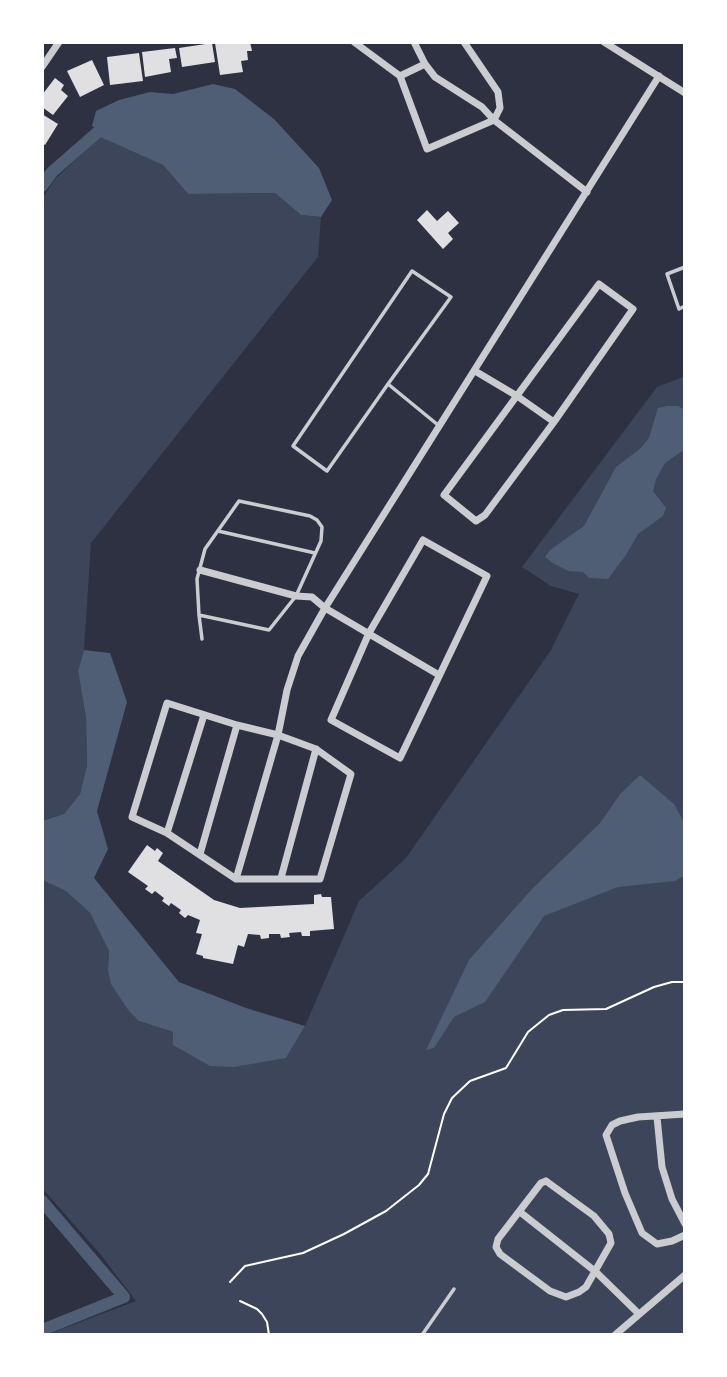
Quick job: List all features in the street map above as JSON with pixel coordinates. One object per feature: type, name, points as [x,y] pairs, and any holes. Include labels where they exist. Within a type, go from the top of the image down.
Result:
[{"type":"street","points":[[42,67],[59,42]]},
{"type":"street","points":[[354,42],[400,76],[426,149],[494,120],[500,108],[498,92],[464,42]]},
{"type":"street","points":[[414,42],[435,77],[482,107],[494,120],[587,192]]},
{"type":"street","points":[[604,42],[685,93]]},
{"type":"street","points":[[400,76],[425,64]]},
{"type":"street","points":[[236,879],[298,656],[324,608],[659,76]]},
{"type":"street","points":[[599,284],[633,309],[554,422],[485,515],[476,521],[444,495],[599,284]]},
{"type":"street","points":[[475,371],[554,422]]},
{"type":"street","points":[[423,540],[487,576],[439,675],[400,758],[331,720],[369,633],[423,540]]},
{"type":"street","points":[[200,570],[296,596],[312,597],[324,608],[439,675]]},
{"type":"street","points":[[167,703],[237,725],[278,734],[316,749],[351,774],[320,878],[236,879],[167,833],[132,817],[167,703]]},
{"type":"street","points":[[167,833],[204,715]]},
{"type":"street","points":[[200,854],[237,725]]},
{"type":"street","points":[[281,878],[316,749]]},
{"type":"street","points":[[685,1114],[638,1116],[612,1125],[606,1135],[625,1193],[642,1233],[657,1244],[685,1235]]},
{"type":"street","points":[[657,1116],[662,1167],[672,1199],[685,1224]]},
{"type":"street","points":[[546,1181],[594,1216],[609,1234],[611,1243],[596,1272],[579,1293],[559,1296],[500,1254],[496,1247],[498,1239],[541,1183],[546,1181]]},
{"type":"street","points":[[520,1212],[596,1272],[639,1314]]},
{"type":"street","points":[[615,1335],[682,1278]]},
{"type":"lane","points":[[685,267],[667,274],[679,309],[685,306]]},
{"type":"lane","points":[[412,271],[451,297],[388,384],[327,471],[293,446],[412,271]]},
{"type":"lane","points":[[388,384],[440,426]]},
{"type":"lane","points":[[199,615],[269,630],[296,596],[321,541],[322,527],[317,520],[310,516],[239,501],[205,550],[197,579],[199,615],[202,639]]},
{"type":"lane","points":[[217,531],[315,553]]},
{"type":"lane","points":[[682,1278],[685,1287]]},
{"type":"lane","points":[[422,1335],[454,1289]]},
{"type":"path","points":[[230,1282],[245,1266],[303,1253],[332,1240],[379,1215],[415,1189],[428,1174],[444,1114],[452,1098],[470,1081],[506,1068],[525,1036],[549,1015],[563,1010],[607,1009],[654,987],[685,982]]},
{"type":"path","points":[[240,1301],[262,1314],[267,1322],[269,1335]]},
{"type":"shaded area","points":[[213,84],[235,89],[274,119],[319,168],[332,200],[321,217],[301,215],[275,193],[188,194],[163,165],[100,137],[99,131],[92,126],[96,111],[119,100],[150,92],[173,94]]},
{"type":"shaded area","points":[[100,137],[163,165],[188,194],[275,193],[301,215],[321,217],[318,257],[91,543],[84,650],[78,671],[86,718],[87,765],[80,794],[64,814],[42,821],[42,199],[55,179]]},
{"type":"shaded area","points":[[685,376],[685,1335],[46,1335],[136,1301],[101,1255],[42,1188],[42,880],[66,891],[90,913],[109,951],[108,970],[139,1021],[173,1032],[286,1058],[305,1026],[359,901],[406,858],[551,650],[579,594],[551,586],[522,567],[657,387]]},
{"type":"shaded area","points":[[678,406],[685,410],[685,449],[665,463],[656,479],[653,491],[666,508],[663,516],[638,534],[608,579],[589,578],[583,572],[568,571],[545,557],[550,550],[584,526],[616,467],[641,448],[649,438],[658,408]]},
{"type":"shaded area","points":[[84,650],[110,653],[127,702],[97,811],[108,849],[94,878],[179,982],[246,1008],[305,1026],[286,1058],[234,1067],[210,1066],[173,1045],[173,1032],[139,1021],[111,984],[108,970],[109,951],[90,913],[66,891],[42,880],[42,821],[64,814],[80,794],[87,765],[86,718],[78,671]]},
{"type":"shaded area","points":[[640,775],[674,804],[685,824],[685,875],[675,881],[618,887],[544,916],[485,1002],[454,1017],[434,1048],[426,1050],[469,960],[531,890],[600,823],[621,793]]},
{"type":"building","points":[[250,42],[252,51],[247,51],[248,60],[241,61],[243,72],[220,75],[215,43]]},
{"type":"building","points":[[212,43],[215,62],[182,67],[179,48]]},
{"type":"building","points":[[175,48],[177,58],[169,59],[171,72],[145,77],[142,52]]},
{"type":"building","points":[[139,53],[143,81],[110,85],[107,57]]},
{"type":"building","points":[[92,60],[104,85],[80,97],[67,71]]},
{"type":"building","points":[[55,78],[64,85],[61,90],[68,96],[53,115],[42,107],[42,95]]},
{"type":"building","points":[[42,114],[58,124],[45,145],[42,143]]},
{"type":"building","points":[[427,210],[437,221],[448,211],[459,223],[448,233],[453,239],[443,249],[417,220]]},
{"type":"building","points":[[147,845],[163,853],[158,861],[214,900],[240,908],[314,904],[314,895],[331,897],[334,929],[310,931],[310,936],[302,936],[301,932],[289,933],[290,937],[281,938],[280,934],[269,934],[269,938],[261,939],[260,935],[248,934],[244,947],[238,945],[233,964],[203,958],[196,954],[202,934],[196,933],[200,920],[188,915],[185,918],[179,913],[181,910],[162,901],[164,898],[155,891],[152,894],[145,889],[148,886],[128,872]]},
{"type":"waterway","points":[[42,186],[52,172],[99,131]]},
{"type":"waterway","points":[[42,1201],[124,1297],[42,1330]]}]
